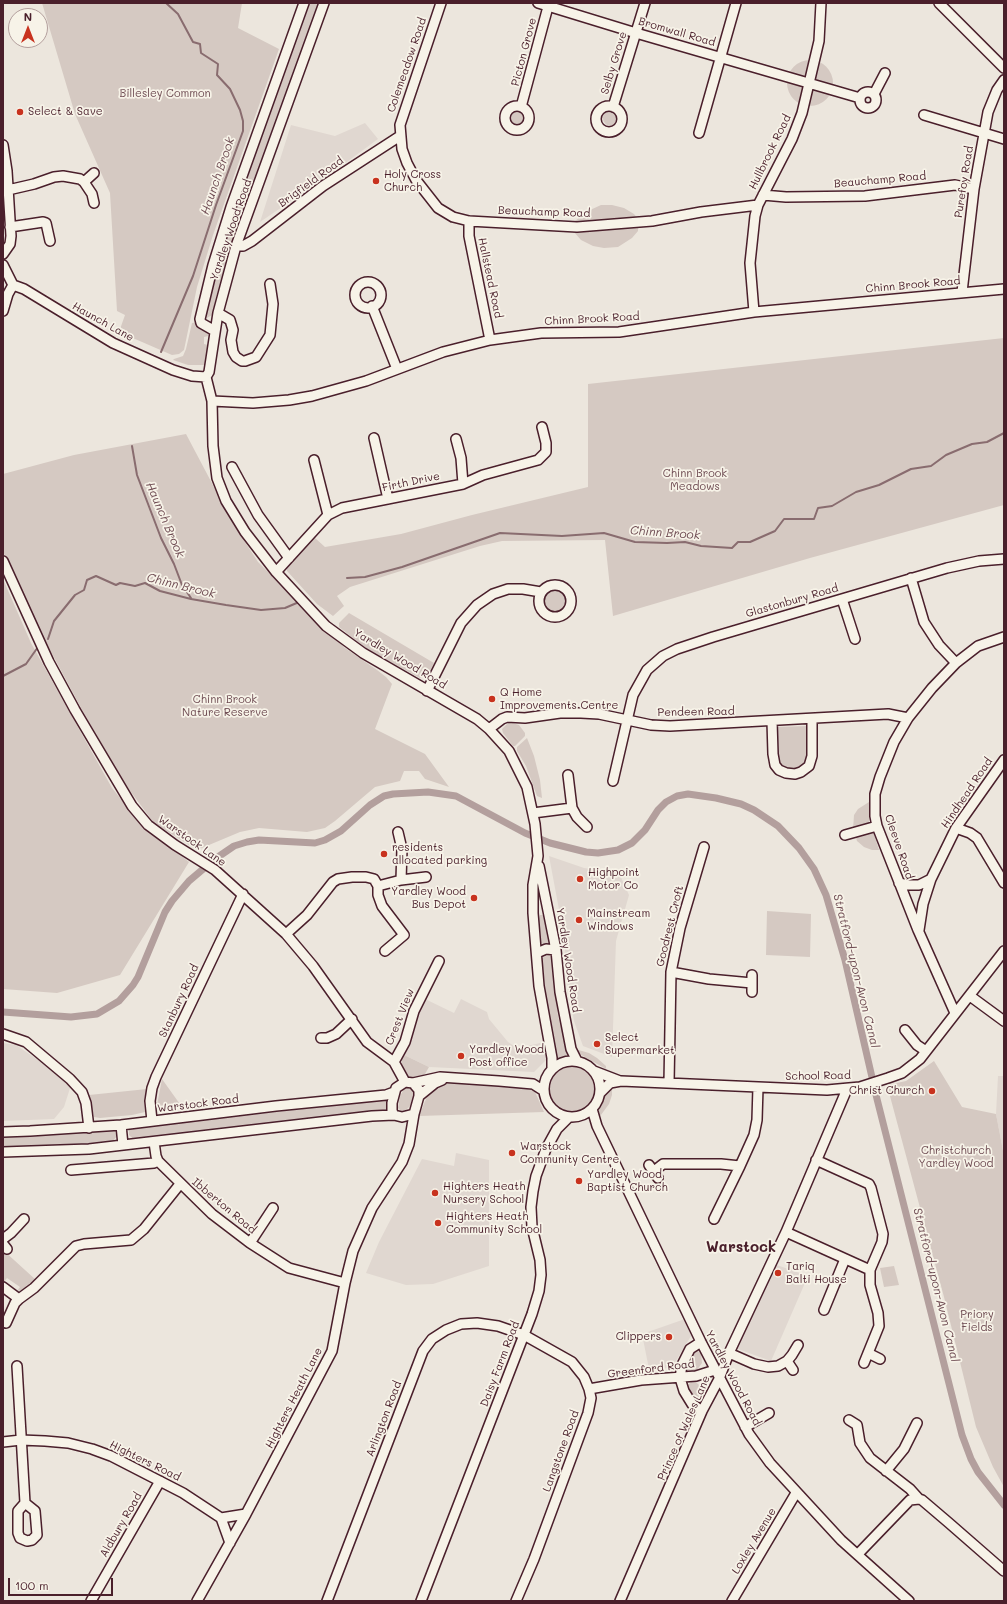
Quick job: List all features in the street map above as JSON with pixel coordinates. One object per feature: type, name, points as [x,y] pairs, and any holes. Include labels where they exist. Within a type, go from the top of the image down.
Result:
[{"type":"street","points":[[215,331],[201,323],[200,319],[213,265],[231,206],[304,3]]},
{"type":"street","name":"Yardley Wood Road","points":[[324,3],[236,246],[218,313],[210,366],[206,377],[212,401],[214,457],[217,478],[221,490],[245,532],[276,572],[326,626],[363,653],[427,691],[477,718],[509,751],[527,787],[536,826],[538,858],[556,950],[560,992],[571,1048],[577,1061]]},
{"type":"street","name":"Colemeadow Road","points":[[400,136],[400,125],[404,110],[441,3]]},
{"type":"street","name":"Bromwall Road","points":[[538,3],[860,98]]},
{"type":"street","name":"Selby Grove","points":[[613,107],[645,3]]},
{"type":"street","points":[[699,133],[736,3]]},
{"type":"street","name":"Hullbrook Road","points":[[754,312],[750,263],[755,216],[758,205],[792,139],[802,113],[819,41],[821,3]]},
{"type":"street","points":[[939,3],[1004,68]]},
{"type":"street","name":"Picton Grove","points":[[522,107],[549,5]]},
{"type":"street","points":[[874,94],[864,92],[860,98],[862,106],[870,108],[876,102],[874,94],[885,73]]},
{"type":"street","name":"Purefoy Road","points":[[962,292],[974,189],[988,112],[997,90],[1004,80]]},
{"type":"street","points":[[924,115],[1004,139]]},
{"type":"street","name":"Brigfield Road","points":[[236,246],[243,246],[252,241],[323,186],[400,136]]},
{"type":"street","name":"Beauchamp Road","points":[[400,136],[402,149],[407,163],[416,180],[428,196],[438,208],[453,217],[469,221],[577,227],[652,221],[701,212],[758,205]]},
{"type":"street","points":[[3,145],[8,190],[6,210],[10,227],[10,244],[3,254]]},
{"type":"street","points":[[84,182],[94,173]]},
{"type":"street","points":[[8,190],[63,176],[80,179],[84,182],[92,194],[94,203]]},
{"type":"street","name":"Beauchamp Road","points":[[763,195],[786,197],[865,196],[955,186],[974,189]]},
{"type":"street","name":"Hallstead Road","points":[[469,221],[469,236],[490,340]]},
{"type":"street","points":[[10,227],[44,222],[46,223],[50,241]]},
{"type":"street","points":[[3,265],[13,285],[8,294],[3,311]]},
{"type":"street","points":[[218,313],[230,320],[233,330],[233,352],[236,358],[245,361],[256,357],[260,353],[270,335],[274,304],[270,284]]},
{"type":"street","name":"Haunch Lane","points":[[13,285],[24,289],[126,350],[173,370],[192,376],[206,377]]},
{"type":"street","name":"Chinn Brook Road","points":[[212,401],[252,403],[289,400],[312,396],[366,381],[444,352],[490,340],[541,333],[619,332],[754,312],[1004,288]]},
{"type":"street","points":[[372,306],[397,369]]},
{"type":"street","name":"Firth Drive","points":[[276,572],[328,515],[342,508],[463,484],[483,475],[538,460],[546,452],[546,443],[542,427]]},
{"type":"street","points":[[374,438],[388,499]]},
{"type":"street","points":[[456,439],[461,458],[463,484]]},
{"type":"street","points":[[314,460],[328,515]]},
{"type":"street","points":[[232,467],[258,514],[289,558]]},
{"type":"street","name":"Glastonbury Road","points":[[613,780],[633,695],[639,682],[648,670],[663,656],[677,649],[713,637],[911,578],[973,562],[1004,559]]},
{"type":"street","name":"Warstock Lane","points":[[3,561],[49,662],[75,710],[132,806],[148,825],[175,845],[215,870],[286,934],[313,966],[367,1042],[394,1062],[409,1083]]},
{"type":"street","points":[[911,578],[924,622],[938,645],[956,663]]},
{"type":"street","points":[[427,691],[461,623],[477,605],[493,594],[508,590],[541,592]]},
{"type":"street","points":[[842,599],[855,639]]},
{"type":"street","name":"Cleeve Road","points":[[955,1013],[918,930],[877,826],[875,798],[887,756],[908,718],[932,688],[956,663],[978,646],[1004,637]]},
{"type":"street","name":"Pendeen Road","points":[[489,729],[502,719],[525,718],[560,713],[599,714],[626,720],[670,726],[888,714],[908,718]]},
{"type":"street","points":[[772,721],[773,754],[775,765],[779,770],[786,773],[795,774],[810,766],[812,756],[812,719]]},
{"type":"street","name":"Hindhead Road","points":[[918,930],[922,904],[931,879],[956,828],[1004,760]]},
{"type":"street","points":[[568,775],[572,808],[576,817],[587,827]]},
{"type":"street","points":[[533,813],[572,808]]},
{"type":"street","points":[[845,835],[877,826]]},
{"type":"street","points":[[956,828],[970,833],[977,838],[1004,883]]},
{"type":"street","points":[[398,832],[402,849],[401,880]]},
{"type":"street","name":"Goodrest Croft","points":[[669,1083],[671,972],[680,928],[704,847]]},
{"type":"street","name":"Yardley Wood Road","points":[[538,858],[534,885],[533,912],[539,986],[552,1058],[552,1070]]},
{"type":"street","points":[[378,886],[426,876]]},
{"type":"street","points":[[286,934],[307,915],[316,901],[333,882],[338,879],[366,877],[374,879],[378,886],[378,895],[382,906],[404,934],[385,951]]},
{"type":"street","points":[[899,883],[919,885],[931,879]]},
{"type":"street","name":"Stanbury Road","points":[[152,1121],[150,1101],[152,1088],[156,1077],[243,894]]},
{"type":"street","points":[[533,912],[548,911]]},
{"type":"street","points":[[537,953],[546,949],[556,950]]},
{"type":"street","name":"School Road","points":[[594,1071],[620,1081],[827,1090],[860,1086],[888,1078],[902,1073],[913,1065],[926,1051],[1004,951]]},
{"type":"street","name":"Crest View","points":[[394,1062],[405,1042],[414,1011],[439,961]]},
{"type":"street","points":[[671,972],[709,979],[752,983]]},
{"type":"street","points":[[970,996],[1004,1021]]},
{"type":"street","points":[[321,1038],[327,1038],[336,1034],[352,1019]]},
{"type":"street","points":[[905,1030],[917,1045],[926,1051]]},
{"type":"street","points":[[3,1034],[26,1042],[70,1079],[82,1092],[86,1102],[89,1128]]},
{"type":"street","points":[[577,1061],[585,1064],[594,1071],[600,1083],[600,1093],[598,1100],[592,1108],[580,1116],[569,1117],[556,1112],[547,1102],[544,1091],[546,1078],[552,1070],[565,1062],[577,1061]]},
{"type":"street","points":[[412,1131],[392,1111],[394,1092],[399,1085],[440,1077],[533,1084],[544,1091]]},
{"type":"street","points":[[419,1096],[435,1083],[449,1078]]},
{"type":"street","points":[[533,1084],[546,1078]]},
{"type":"street","points":[[600,1093],[610,1083],[620,1081]]},
{"type":"street","points":[[3,1152],[89,1149],[372,1116],[398,1116],[414,1114],[419,1096],[419,1090],[409,1083]]},
{"type":"street","points":[[714,1219],[754,1135],[757,1120],[758,1087]]},
{"type":"street","name":"Prince of Wales Lane","points":[[620,1601],[717,1374],[729,1353],[786,1232],[847,1088]]},
{"type":"street","name":"Warstock Road","points":[[3,1132],[121,1125],[386,1095],[394,1092]]},
{"type":"street","name":"Yardley Wood Road","points":[[592,1108],[596,1123],[701,1342],[745,1427],[770,1463],[796,1493],[841,1540],[909,1601]]},
{"type":"street","points":[[556,1112],[557,1129]]},
{"type":"street","name":"Highters Heath Lane","points":[[197,1601],[246,1514],[332,1351],[345,1283],[353,1251],[372,1208],[406,1154],[412,1131],[414,1114]]},
{"type":"street","points":[[580,1116],[596,1123]]},
{"type":"street","name":"Daisy Farm Road","points":[[421,1601],[524,1335],[539,1291],[541,1275],[540,1260],[532,1227],[531,1207],[533,1191],[536,1176],[546,1149],[557,1129],[569,1117]]},
{"type":"street","points":[[121,1125],[123,1145]]},
{"type":"street","points":[[71,1170],[84,1165],[154,1163],[158,1161],[154,1142]]},
{"type":"street","points":[[816,1160],[869,1184],[883,1237],[870,1270],[870,1285],[878,1313],[878,1326],[864,1363]]},
{"type":"street","name":"Ibberton Road","points":[[158,1161],[212,1214],[250,1243],[290,1268],[345,1283]]},
{"type":"street","points":[[654,1171],[663,1164],[721,1164],[740,1166]]},
{"type":"street","points":[[6,1323],[15,1303],[19,1298],[34,1288],[76,1246],[132,1240],[180,1184]]},
{"type":"street","points":[[250,1243],[273,1208]]},
{"type":"street","points":[[3,1239],[24,1219]]},
{"type":"street","points":[[786,1232],[870,1270]]},
{"type":"street","points":[[824,1310],[845,1259]]},
{"type":"street","points":[[3,1287],[19,1298]]},
{"type":"street","name":"Arlington Road","points":[[327,1601],[423,1351],[432,1339],[446,1330],[461,1324],[477,1323],[498,1326],[524,1335]]},
{"type":"street","name":"Langstone Road","points":[[516,1601],[534,1559],[588,1414],[591,1398],[584,1377],[572,1362],[524,1335]]},
{"type":"street","points":[[701,1342],[690,1349],[682,1365],[680,1378],[684,1392],[692,1404],[702,1412]]},
{"type":"street","points":[[729,1353],[754,1364],[768,1367],[778,1366],[787,1361],[798,1345]]},
{"type":"street","points":[[868,1353],[880,1359]]},
{"type":"street","points":[[787,1361],[794,1370]]},
{"type":"street","points":[[17,1366],[25,1503]]},
{"type":"street","name":"Greenford Road","points":[[589,1389],[642,1380],[717,1374]]},
{"type":"street","points":[[745,1427],[769,1413]]},
{"type":"street","points":[[849,1420],[857,1425],[860,1443],[870,1458],[910,1489],[918,1499],[933,1509],[1004,1571]]},
{"type":"street","points":[[886,1471],[904,1449],[916,1423]]},
{"type":"street","name":"Highters Road","points":[[3,1442],[21,1440],[68,1443],[92,1449],[111,1456],[183,1493],[222,1518]]},
{"type":"street","name":"Aldbury Road","points":[[90,1601],[160,1481]]},
{"type":"street","name":"Loxley Avenue","points":[[732,1601],[796,1493]]},
{"type":"street","points":[[858,1554],[910,1500],[918,1499]]},
{"type":"street","points":[[230,1543],[222,1518],[246,1514]]},
{"type":"shaded area","points":[[365,123],[378,139],[329,175],[260,222],[291,125],[335,136]]},
{"type":"shaded area","points":[[549,856],[584,868],[619,873],[629,895],[616,941],[612,1057],[583,1046],[574,1021],[566,977],[564,936]]},
{"type":"shaded area","points":[[425,999],[454,1013],[461,999],[487,1012],[489,1019],[508,1042],[514,1046],[519,1048],[540,1043],[547,1059],[534,1072],[429,1067],[402,1054],[415,1018]]},
{"type":"shaded area","points":[[3,1043],[16,1045],[71,1085],[64,1107],[54,1119],[3,1121]]},
{"type":"shaded area","points":[[998,1076],[1004,1076],[1004,1156],[996,1114]]},
{"type":"shaded area","name":"Highters Heath Community School","points":[[456,1153],[489,1160],[489,1266],[433,1284],[406,1285],[366,1273],[379,1242],[422,1159],[454,1166]]},
{"type":"shaded area","points":[[774,1264],[808,1276],[771,1361],[735,1348]]},
{"type":"shaded area","points":[[685,1319],[691,1336],[674,1364],[671,1368],[649,1369],[642,1334]]},
{"type":"green space","name":"Billesley Common","points":[[42,3],[242,3],[238,28],[279,49],[213,235],[197,287],[184,350],[179,354],[172,355],[119,332],[125,315],[117,311],[110,193],[75,114],[48,23],[48,8],[43,8]]},
{"type":"green space","points":[[310,3],[323,3],[228,260],[212,315],[207,318],[208,298],[227,235],[251,163]]},
{"type":"green space","points":[[805,60],[815,60],[823,64],[829,70],[833,78],[833,88],[829,96],[823,102],[815,106],[805,106],[797,102],[791,96],[787,88],[787,78],[791,70],[797,64]]},
{"type":"green space","points":[[611,110],[618,115],[619,118],[614,125],[611,126],[604,121],[603,118],[608,111]]},
{"type":"green space","points":[[517,111],[524,116],[525,119],[520,126],[517,127],[510,122],[509,119],[514,112]]},
{"type":"green space","points":[[601,205],[612,205],[624,208],[634,214],[638,219],[638,231],[632,238],[618,247],[604,248],[593,246],[581,240],[574,232],[575,221],[588,211]]},
{"type":"green space","points":[[198,322],[209,333],[208,336],[204,337],[204,344],[208,345],[205,365],[188,365],[173,360],[183,356],[192,323]]},
{"type":"green space","name":"Chinn Brook Meadows","points":[[1004,338],[1004,505],[810,558],[613,616],[605,540],[502,541],[480,546],[350,587],[337,596],[344,606],[333,616],[317,604],[287,571],[287,565],[313,538],[325,547],[401,534],[588,487],[588,384]]},
{"type":"green space","name":"Chinn Brook Nature Reserve","points":[[186,434],[234,525],[258,562],[345,648],[377,670],[392,684],[375,729],[425,754],[449,787],[425,779],[419,771],[404,771],[400,781],[375,787],[325,828],[307,832],[259,828],[240,832],[197,850],[154,823],[125,784],[81,708],[40,631],[5,557],[3,549],[3,474],[74,455]]},
{"type":"green space","points":[[3,579],[31,643],[112,788],[141,824],[189,862],[120,975],[57,993],[3,989]]},
{"type":"green space","points":[[555,590],[560,591],[566,597],[566,607],[560,613],[555,614],[550,613],[544,607],[543,602],[544,597],[550,591]]},
{"type":"green space","points":[[349,613],[434,663],[428,675],[420,678],[367,649],[339,627],[339,623]]},
{"type":"green space","points":[[509,722],[519,725],[525,733],[525,736],[515,746],[513,746],[503,733],[502,729]]},
{"type":"green space","points":[[808,726],[810,758],[805,767],[785,772],[776,761],[775,727]]},
{"type":"green space","points":[[527,738],[534,756],[540,780],[542,798],[537,796],[526,766],[517,751],[517,747]]},
{"type":"green space","points":[[869,802],[869,825],[853,830],[854,815],[858,809]]},
{"type":"green space","points":[[873,831],[879,850],[872,850],[864,847],[857,841],[855,835]]},
{"type":"green space","points":[[767,911],[811,914],[810,957],[766,955]]},
{"type":"green space","points":[[540,915],[546,917],[550,945],[540,943],[538,921]]},
{"type":"green space","points":[[548,955],[553,957],[558,1017],[570,1058],[556,1061],[554,1039],[548,1013],[542,958]]},
{"type":"green space","points":[[575,1049],[589,1053],[597,1058],[606,1066],[606,1069],[578,1053]]},
{"type":"green space","points":[[402,1054],[429,1067],[425,1074],[418,1078],[408,1077],[402,1065]]},
{"type":"green space","name":"Christchurch Yardley Wood","points":[[934,1061],[962,1107],[996,1114],[1004,1156],[1004,1487],[993,1467],[976,1427],[944,1297],[887,1085],[906,1081]]},
{"type":"green space","points":[[572,1066],[585,1070],[591,1076],[595,1089],[591,1102],[585,1108],[572,1112],[559,1108],[553,1102],[549,1089],[553,1076],[559,1070]]},
{"type":"green space","points":[[162,1079],[182,1107],[159,1111],[157,1105]]},
{"type":"green space","points":[[439,1083],[523,1087],[535,1092],[544,1112],[419,1116],[428,1094]]},
{"type":"green space","points":[[407,1087],[412,1089],[414,1095],[410,1106],[406,1110],[401,1111],[398,1108],[400,1096]]},
{"type":"green space","points":[[612,1087],[612,1095],[609,1104],[598,1119],[597,1114],[599,1108],[608,1090]]},
{"type":"green space","points":[[147,1089],[144,1099],[145,1112],[132,1115],[100,1118],[94,1117],[89,1095]]},
{"type":"green space","points":[[389,1098],[389,1112],[350,1114],[133,1139],[129,1135],[129,1128],[376,1101]]},
{"type":"green space","points":[[109,1130],[115,1131],[117,1136],[112,1142],[28,1148],[3,1147],[3,1135],[70,1134]]},
{"type":"green space","points":[[3,1250],[36,1280],[25,1290],[17,1291],[20,1287],[7,1278],[3,1283]]},
{"type":"green space","points":[[894,1266],[899,1285],[884,1287],[880,1268]]},
{"type":"green space","points":[[694,1350],[697,1350],[701,1354],[702,1363],[697,1370],[688,1372],[686,1368]]},
{"type":"green space","points":[[691,1382],[696,1382],[703,1389],[704,1398],[701,1403],[696,1403],[687,1389],[687,1386]]},
{"type":"waterway","name":"Haunch Brook","points":[[161,352],[193,276],[216,205],[243,131],[243,121],[240,110],[230,89],[217,75],[218,64],[201,53],[200,44],[193,42],[178,14],[166,3]]},
{"type":"waterway","name":"Chinn Brook","points":[[347,578],[365,577],[402,567],[500,533],[562,536],[604,533],[635,542],[685,542],[701,546],[732,548],[738,542],[750,542],[775,531],[784,519],[814,519],[818,508],[832,506],[856,492],[879,485],[911,469],[931,466],[946,455],[972,444],[987,442],[1004,433]]},
{"type":"waterway","name":"Haunch Brook","points":[[132,446],[137,475],[161,538],[174,564],[182,585],[191,598]]},
{"type":"waterway","name":"Chinn Brook","points":[[48,639],[54,621],[75,595],[84,590],[87,580],[96,576],[116,585],[120,583],[135,586],[145,583],[160,591],[191,599],[261,610],[285,608],[299,602]]},
{"type":"waterway","name":"Chinn Brook","points":[[3,676],[26,664],[38,647]]},
{"type":"waterway","name":"Stratford-upon-Avon Canal","points":[[3,1012],[71,1017],[97,1014],[119,1001],[133,985],[138,977],[165,912],[172,901],[189,881],[215,859],[234,846],[247,842],[259,840],[315,843],[325,840],[341,831],[370,805],[384,796],[428,792],[456,796],[525,833],[550,843],[586,852],[598,853],[618,850],[632,843],[645,830],[658,810],[666,802],[677,796],[688,794],[716,798],[741,804],[754,810],[778,826],[799,848],[814,869],[826,895],[845,960],[877,1099],[962,1435],[971,1459],[978,1472],[1004,1505]]},
{"type":"place","name":"Select & Save","points":[[20,112]]},
{"type":"place","name":"Holy Cross Church","points":[[376,181]]},
{"type":"place","name":"Q Home Improvements Centre","points":[[492,699]]},
{"type":"place","name":"residents allocated parking","points":[[384,854]]},
{"type":"place","name":"Highpoint Motor Co","points":[[580,879]]},
{"type":"place","name":"Yardley Wood Bus Depot","points":[[474,898]]},
{"type":"place","name":"Mainstream Windows","points":[[579,920]]},
{"type":"place","name":"Select Supermarket","points":[[597,1044]]},
{"type":"place","name":"Yardley Wood Post office","points":[[461,1056]]},
{"type":"place","name":"Christ Church","points":[[932,1091]]},
{"type":"place","name":"Warstock Community Centre","points":[[512,1153]]},
{"type":"place","name":"Yardley Wood Baptist Church","points":[[579,1181]]},
{"type":"place","name":"Highters Heath Nursery School","points":[[435,1193]]},
{"type":"place","name":"Highters Heath Community School","points":[[438,1223]]},
{"type":"place","name":"Tariq Balti House","points":[[778,1273]]},
{"type":"place","name":"Clippers","points":[[669,1337]]},
{"type":"district","name":"Warstock","points":[[741,1247]]},
{"type":"park label","name":"Priory Fields","points":[[977,1321]]}]
